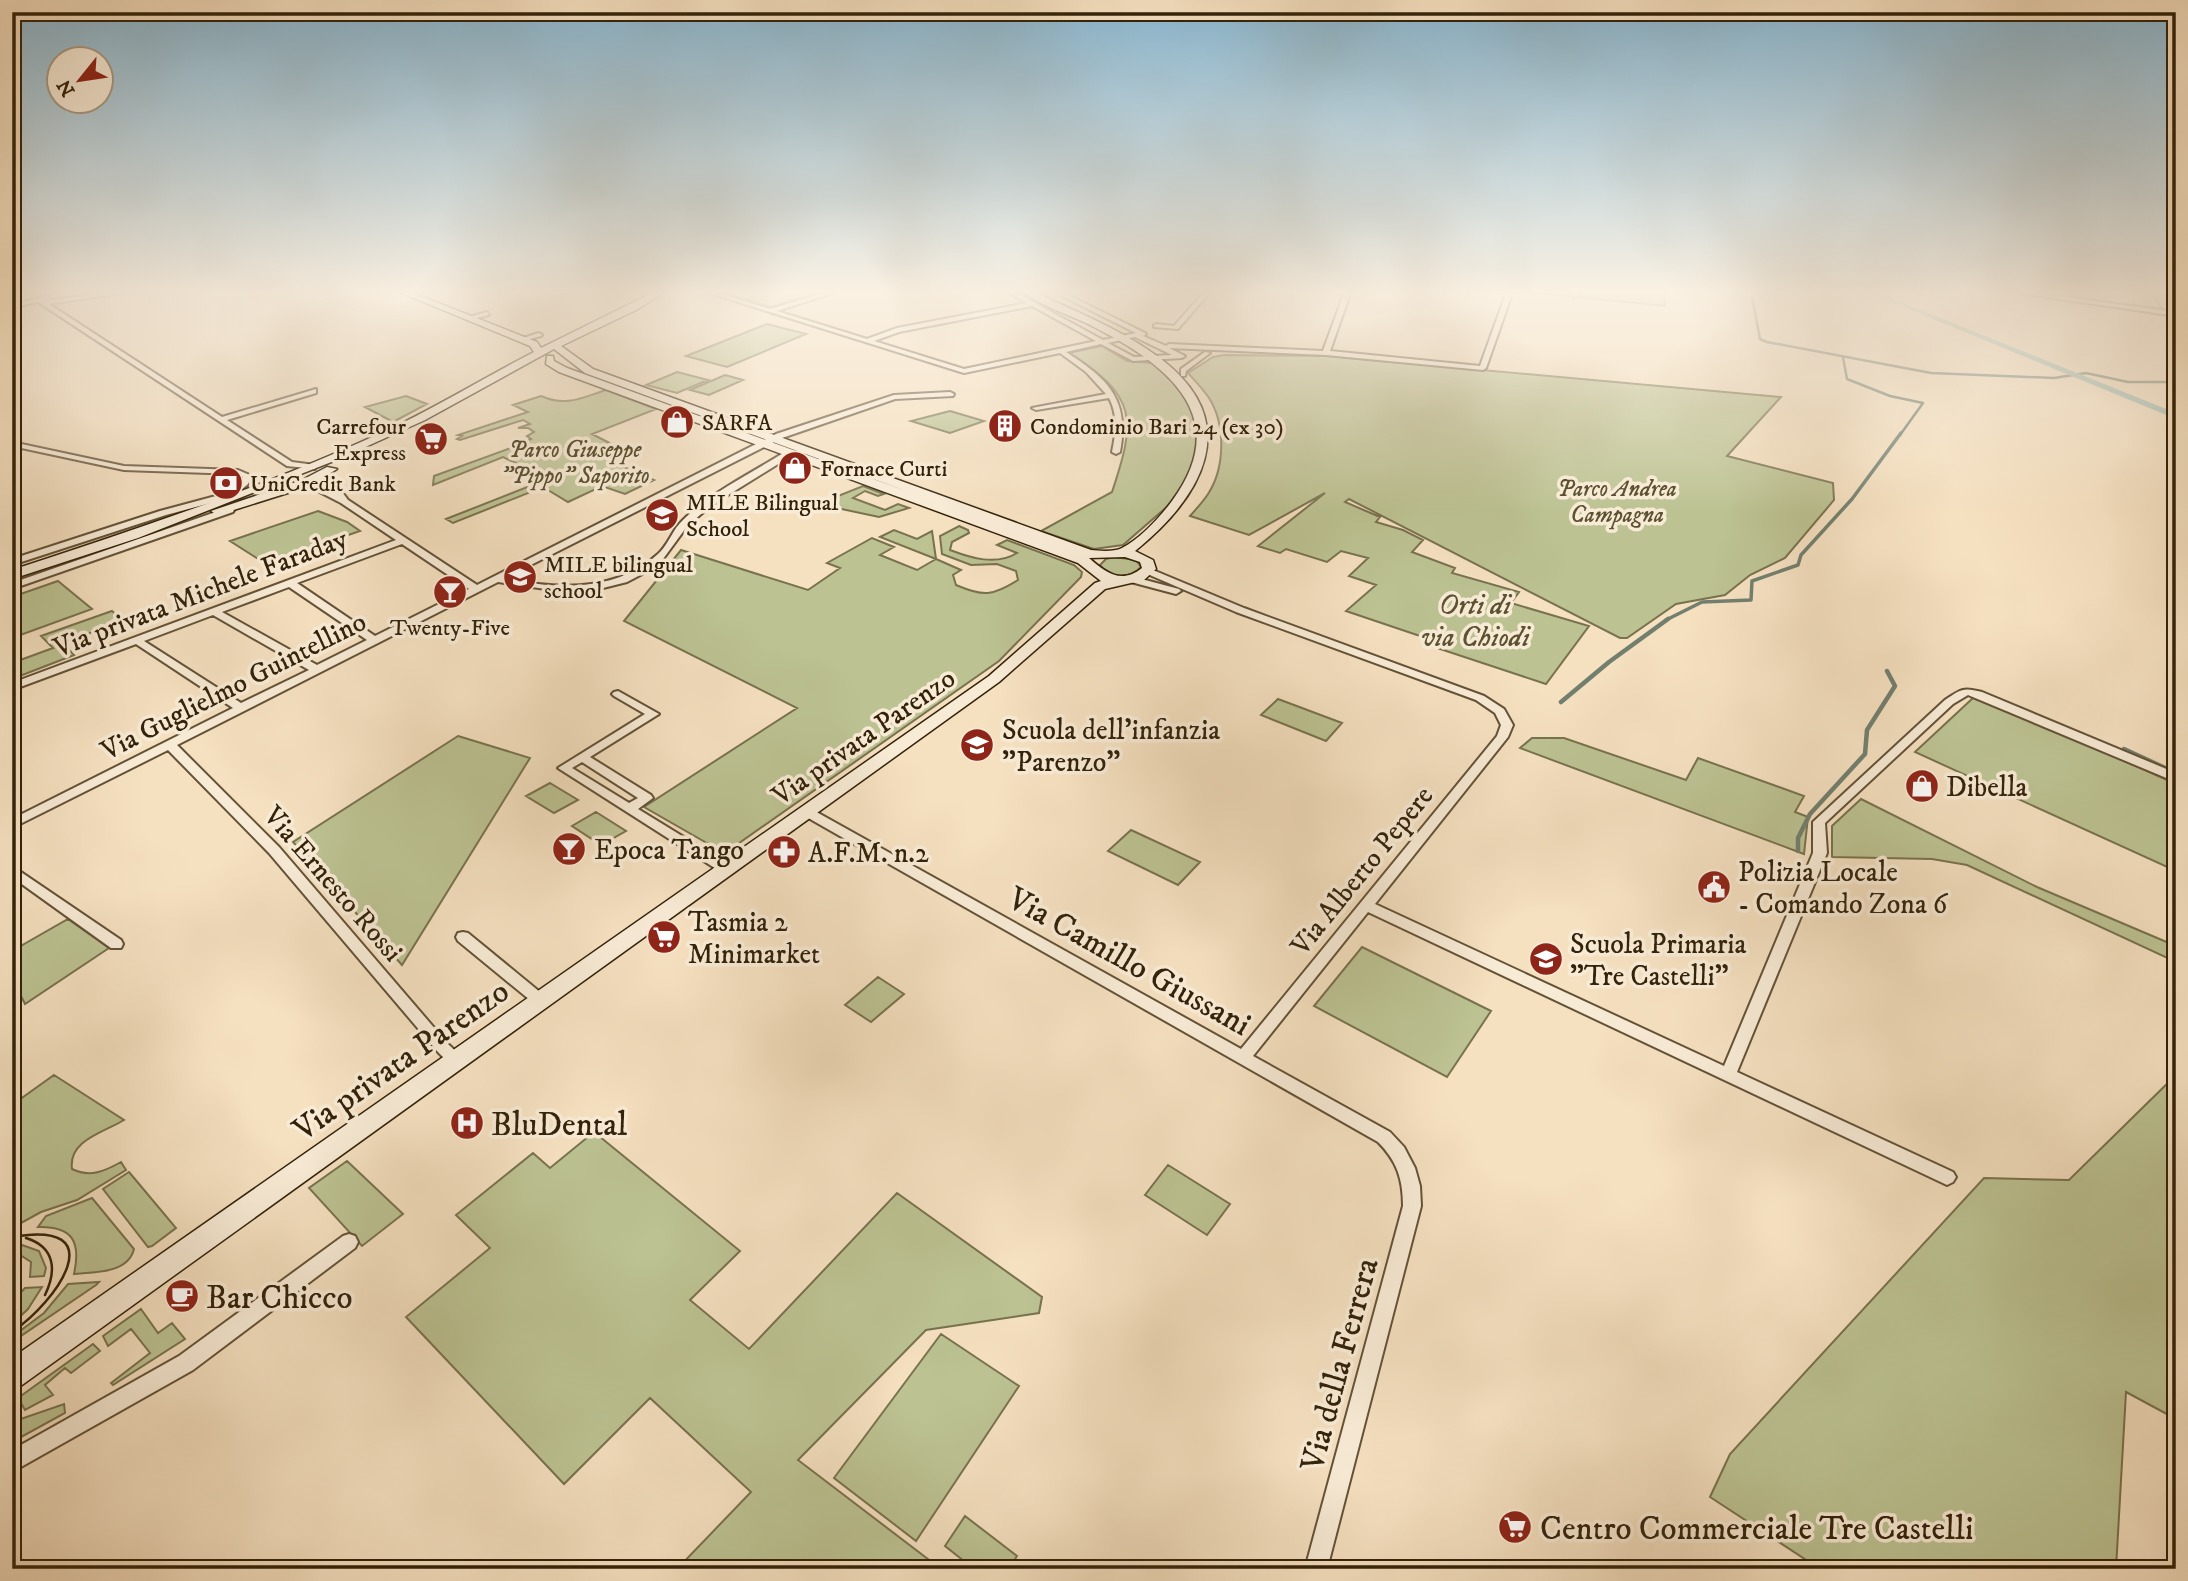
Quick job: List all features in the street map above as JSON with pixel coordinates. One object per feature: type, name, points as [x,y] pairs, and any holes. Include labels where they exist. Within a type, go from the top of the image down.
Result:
[{"type":"street","points":[[145,365],[291,469],[306,483],[344,500],[476,589]]},
{"type":"street","points":[[123,538],[291,469],[312,467],[404,426],[518,365]]},
{"type":"street","points":[[468,393],[535,365]]},
{"type":"street","points":[[553,365],[1089,554],[1103,555],[1125,552],[1182,499],[1197,473],[1203,453],[1203,427],[1195,402],[1164,365]]},
{"type":"street","points":[[578,365],[589,372],[768,441],[788,454],[1123,580],[1141,580],[1240,610],[1460,690],[1500,711]]},
{"type":"street","points":[[943,365],[966,372],[999,365]]},
{"type":"street","points":[[1081,365],[1097,376],[1111,395],[1121,424],[1116,452]]},
{"type":"street","points":[[1146,564],[1147,548],[1197,495],[1213,458],[1214,434],[1210,414],[1200,394],[1167,365]]},
{"type":"street","points":[[1183,376],[1183,370],[1190,365]]},
{"type":"street","points":[[1449,365],[1483,368],[1484,365]]},
{"type":"street","points":[[524,370],[563,370]]},
{"type":"street","points":[[222,419],[313,391]]},
{"type":"street","points":[[496,579],[768,441],[894,397],[950,394]]},
{"type":"street","points":[[1036,408],[1111,395]]},
{"type":"street","points":[[12,586],[306,483],[404,426]]},
{"type":"street","points":[[12,444],[124,468],[238,472],[246,474],[247,480],[230,495],[163,513],[12,562]]},
{"type":"street","points":[[496,579],[559,590],[593,586],[627,576],[658,559],[684,524],[712,501],[788,454]]},
{"type":"street","points":[[312,467],[324,474],[344,500]]},
{"type":"street","points":[[12,575],[123,538],[246,503]]},
{"type":"street","name":"Via privata Michele Faraday","points":[[12,687],[404,540]]},
{"type":"street","points":[[1125,552],[1240,610]]},
{"type":"street","name":"Via privata Parenzo","points":[[1031,647],[1103,555]]},
{"type":"street","name":"Via privata Parenzo","points":[[12,1375],[994,679],[1100,586],[1123,580],[1146,564]]},
{"type":"street","name":"Via Guglielmo Guintellino","points":[[12,824],[496,579]]},
{"type":"street","points":[[290,583],[374,640]]},
{"type":"street","points":[[213,611],[317,670]]},
{"type":"street","points":[[136,640],[241,708]]},
{"type":"street","points":[[1728,1075],[1820,853],[1819,822],[1949,702],[1966,691],[1979,694],[2176,778]]},
{"type":"street","points":[[618,694],[653,714],[564,768],[726,869]]},
{"type":"street","name":"Via Alberto Pepere","points":[[1242,1058],[1502,737],[1507,725],[1500,711]]},
{"type":"street","name":"Via Ernesto Rossi","points":[[169,744],[274,850],[443,1048],[457,1060]]},
{"type":"street","points":[[583,758],[647,798],[629,809]]},
{"type":"street","name":"Via Camillo Giussani","points":[[807,813],[1384,1138],[1405,1161],[1410,1174]]},
{"type":"street","points":[[12,870],[116,944]]},
{"type":"street","points":[[1365,905],[1947,1177]]},
{"type":"street","name":"Via privata Parenzo","points":[[463,937],[541,1000]]},
{"type":"street","name":"Via della Ferrera","points":[[1315,1569],[1412,1206],[1410,1174]]},
{"type":"street","points":[[12,1462],[186,1363],[349,1242]]},
{"type":"green space","points":[[1087,365],[1154,365],[1180,388],[1196,419],[1198,440],[1190,474],[1169,505],[1123,545],[1094,549],[1041,531],[1112,492],[1120,467],[1127,428],[1125,412],[1119,397]]},
{"type":"green space","name":"Parco Andrea Campagna","points":[[1201,365],[1423,365],[1781,397],[1727,456],[1833,483],[1834,500],[1785,558],[1750,575],[1725,595],[1676,604],[1627,638],[1620,638],[1349,499],[1345,502],[1380,517],[1376,522],[1403,530],[1423,540],[1412,552],[1455,568],[1452,573],[1519,592],[1511,603],[1589,626],[1546,684],[1428,645],[1432,640],[1346,611],[1376,585],[1349,576],[1368,558],[1341,551],[1327,562],[1286,549],[1280,553],[1258,546],[1325,493],[1249,535],[1190,516],[1214,484],[1220,459],[1221,433],[1215,409],[1188,373]]},
{"type":"green space","points":[[677,372],[708,380],[677,393],[646,385]]},
{"type":"green space","points":[[725,375],[743,380],[709,395],[690,390]]},
{"type":"green space","name":"Parco Giuseppe \"Pippo\" Saporito","points":[[606,390],[656,409],[592,434],[631,454],[612,462],[654,480],[625,494],[602,486],[568,502],[543,487],[453,523],[446,519],[548,479],[503,457],[433,485],[434,476],[519,445],[531,439],[527,436],[534,432],[528,428],[518,428],[530,424],[523,420],[460,440],[457,439],[462,436],[458,435],[528,412],[513,405],[541,396],[566,401]]},
{"type":"green space","points":[[406,396],[427,404],[393,422],[365,407]]},
{"type":"green space","points":[[950,411],[984,421],[950,433],[911,421]]},
{"type":"green space","points":[[863,486],[884,494],[878,496],[865,491],[853,498],[885,510],[898,504],[909,508],[879,517],[818,504]]},
{"type":"green space","points":[[318,511],[347,522],[360,531],[266,564],[230,541]]},
{"type":"green space","points":[[959,526],[969,533],[952,542],[950,550],[975,558],[1001,559],[1017,553],[997,545],[1007,540],[1074,565],[1082,572],[1081,577],[999,661],[732,848],[719,850],[644,807],[797,708],[624,621],[681,550],[808,590],[840,568],[827,563],[872,538],[894,547],[880,555],[917,570],[936,559],[961,570],[953,575],[956,585],[974,592],[994,592],[1018,580],[1016,571],[997,564],[971,565],[942,554],[940,536]]},
{"type":"green space","points":[[894,530],[917,539],[932,531],[936,559],[880,537]]},
{"type":"green space","points":[[1114,557],[1136,560],[1141,567],[1132,574],[1114,575],[1100,565],[1106,559]]},
{"type":"green space","points":[[58,581],[92,609],[12,638],[12,597]]},
{"type":"green space","points":[[112,611],[123,621],[63,643],[74,655],[12,679],[12,663],[53,648],[41,636]]},
{"type":"green space","points":[[1973,698],[2176,784],[2176,871],[1915,752]]},
{"type":"green space","points":[[1278,699],[1342,723],[1326,741],[1261,715]]},
{"type":"green space","points":[[458,736],[530,758],[402,965],[293,842]]},
{"type":"green space","points":[[1532,738],[1564,738],[1686,780],[1698,758],[1804,796],[1795,812],[1808,817],[1804,854],[1520,748]]},
{"type":"green space","points":[[550,783],[578,800],[554,813],[526,796]]},
{"type":"green space","points":[[1861,799],[2037,887],[2176,946],[2176,962],[1967,865],[1932,859],[1832,857],[1832,826]]},
{"type":"green space","points":[[596,812],[626,831],[601,845],[572,826]]},
{"type":"green space","points":[[1131,830],[1200,862],[1178,885],[1108,851]]},
{"type":"green space","points":[[68,919],[109,948],[25,1004],[12,978],[12,951]]},
{"type":"green space","points":[[1362,947],[1491,1011],[1447,1077],[1314,1006]]},
{"type":"green space","points":[[878,977],[904,994],[871,1022],[845,1005]]},
{"type":"green space","points":[[54,1075],[124,1120],[82,1144],[72,1159],[72,1169],[85,1173],[97,1172],[121,1162],[126,1170],[77,1200],[41,1212],[12,1228],[12,1105]]},
{"type":"green space","points":[[2176,1075],[2176,1419],[2126,1392],[2116,1569],[1820,1569],[1710,1497],[1730,1454],[1984,1178],[2069,1180]]},
{"type":"green space","points":[[594,1132],[740,1251],[690,1300],[749,1349],[897,1193],[1042,1297],[1039,1313],[926,1330],[798,1460],[941,1569],[677,1569],[751,1492],[650,1398],[564,1484],[406,1317],[490,1248],[456,1215],[533,1153],[550,1168]]},
{"type":"green space","points":[[347,1161],[403,1214],[362,1246],[309,1188]]},
{"type":"green space","points":[[1168,1165],[1230,1204],[1207,1235],[1145,1195]]},
{"type":"green space","points":[[129,1172],[176,1228],[152,1246],[148,1247],[103,1189]]},
{"type":"green space","points":[[92,1198],[134,1249],[125,1263],[117,1267],[100,1272],[74,1274],[76,1253],[72,1238],[59,1229],[38,1227],[46,1216]]},
{"type":"green space","points":[[22,1245],[39,1251],[46,1268],[44,1276],[30,1277],[31,1262],[17,1253]]},
{"type":"green space","points":[[99,1282],[12,1342],[12,1337],[44,1313],[68,1284]]},
{"type":"green space","points":[[42,1287],[28,1309],[12,1324],[12,1302],[25,1288]]},
{"type":"green space","points":[[141,1309],[158,1333],[172,1323],[185,1339],[113,1385],[111,1383],[150,1353],[131,1329],[108,1346],[103,1336]]},
{"type":"green space","points":[[941,1334],[1019,1386],[916,1541],[834,1478]]},
{"type":"green space","points":[[93,1344],[100,1351],[71,1373],[65,1368],[45,1385],[53,1395],[25,1410],[18,1398]]},
{"type":"green space","points":[[64,1404],[65,1413],[12,1442],[12,1422]]},
{"type":"green space","points":[[965,1516],[1017,1556],[1009,1569],[974,1569],[945,1546]]},
{"type":"waterway","points":[[1844,365],[1847,379],[1890,396],[1923,403],[1900,435]]},
{"type":"waterway","points":[[1888,365],[1931,373],[2054,378],[2086,373],[2128,382],[2176,382]]},
{"type":"waterway","points":[[2050,365],[2176,416]]},
{"type":"waterway","points":[[1668,619],[1702,602],[1751,600],[1752,581],[1798,565],[1801,555],[1852,499],[1901,433]]},
{"type":"waterway","points":[[1561,702],[1609,662],[1668,619]]},
{"type":"waterway","points":[[1798,838],[1810,814],[1865,754],[1867,730],[1895,686],[1887,671]]},
{"type":"waterway","points":[[2124,749],[2176,773]]},
{"type":"waterway","points":[[1798,839],[1798,851]]},
{"type":"tram line","points":[[12,1237],[43,1235],[61,1240],[69,1251],[68,1266],[59,1284],[46,1302],[12,1332]]},
{"type":"tram line","points":[[26,1238],[43,1247],[51,1260],[51,1277],[45,1295]]},
{"type":"place","name":"SARFA","points":[[677,422]]},
{"type":"place","name":"Condominio Bari 24 (ex 30)","points":[[1005,426]]},
{"type":"place","name":"Carrefour Express","points":[[431,439]]},
{"type":"place","name":"Fornace Curti","points":[[795,468]]},
{"type":"place","name":"UniCredit Bank","points":[[226,483]]},
{"type":"place","name":"MILE Bilingual School","points":[[662,515]]},
{"type":"place","name":"MILE bilingual school","points":[[520,577]]},
{"type":"place","name":"Twenty-Five","points":[[450,592]]},
{"type":"place","name":"Scuola dell'infanzia \"Parenzo\"","points":[[977,745]]},
{"type":"place","name":"Dibella","points":[[1922,786]]},
{"type":"place","name":"Epoca Tango","points":[[569,849]]},
{"type":"place","name":"A.F.M. n.2","points":[[784,852]]},
{"type":"place","name":"Polizia Locale - Comando Zona 6","points":[[1714,887]]},
{"type":"place","name":"Tasmia 2 Minimarket","points":[[664,937]]},
{"type":"place","name":"Scuola Primaria \"Tre Castelli\"","points":[[1546,959]]},
{"type":"place","name":"BluDental","points":[[467,1123]]},
{"type":"place","name":"Bar Chicco","points":[[182,1296]]},
{"type":"place","name":"Centro Commerciale Tre Castelli","points":[[1515,1527]]},
{"type":"park label","name":"Orti di via Chiodi","points":[[1475,620]]}]
